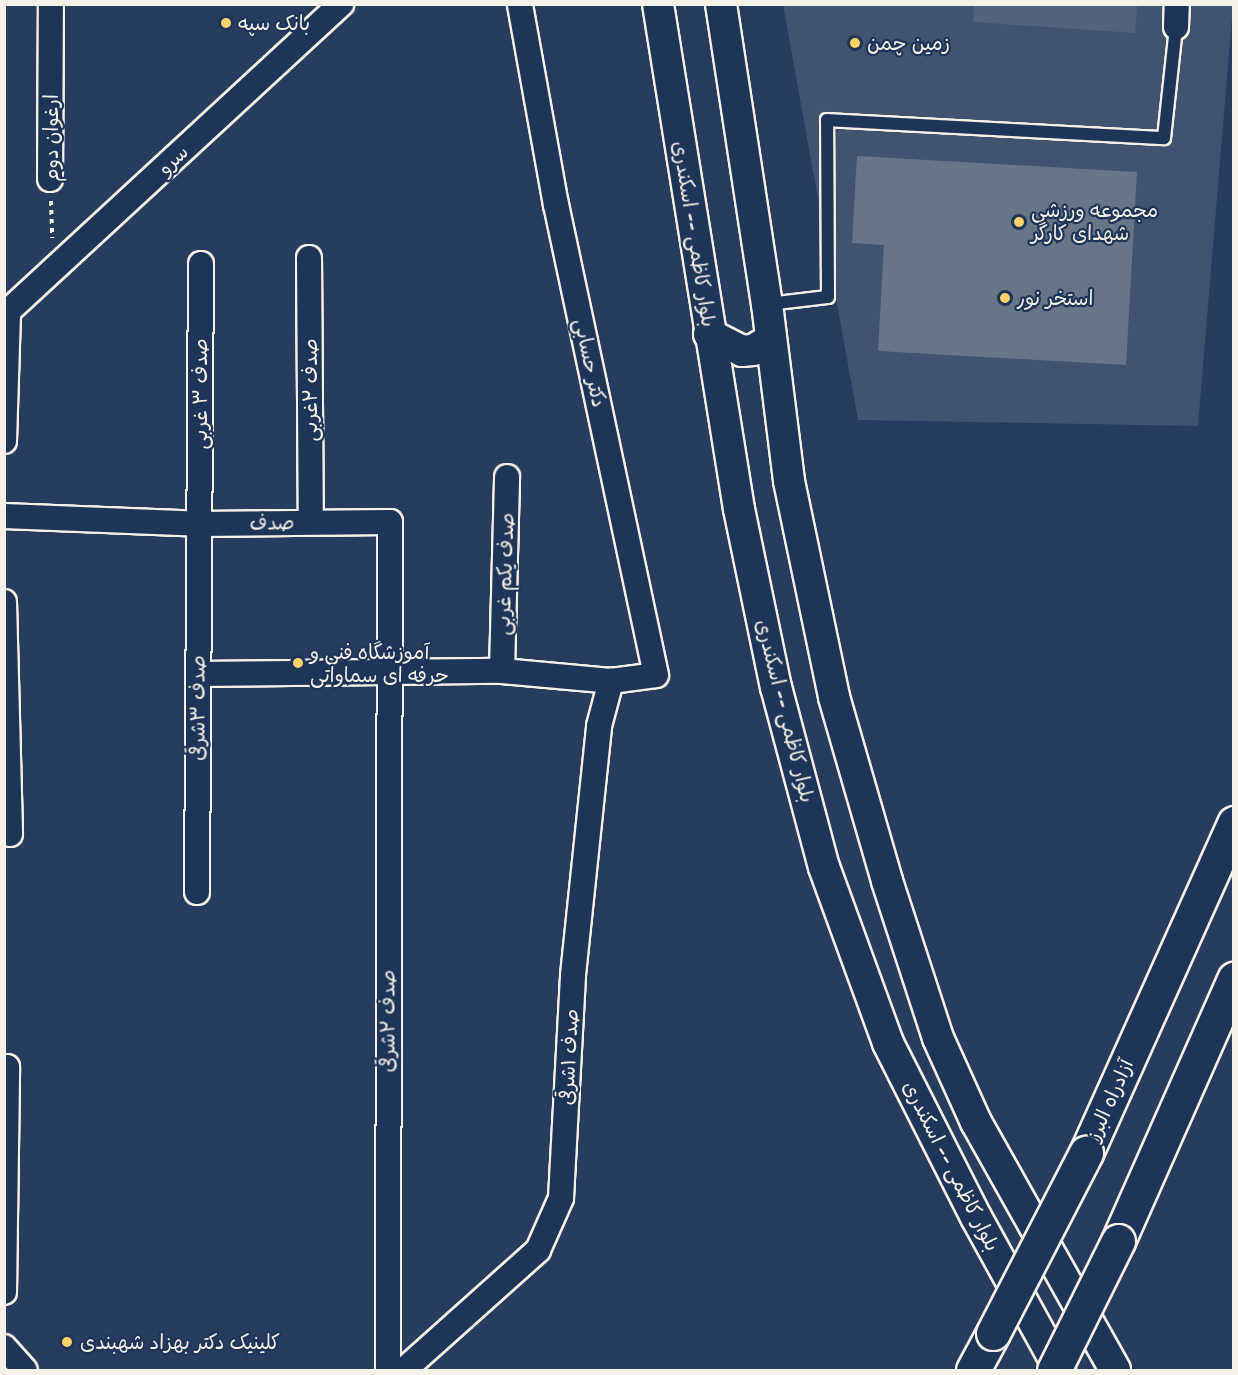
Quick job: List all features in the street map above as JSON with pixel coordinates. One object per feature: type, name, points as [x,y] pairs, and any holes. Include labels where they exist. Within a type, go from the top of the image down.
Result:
[{"type":"highway","name":"آزادراه البرز","points":[[974,1371],[1086,1153],[1233,823]]},
{"type":"highway","points":[[1054,1371],[1118,1241],[1233,979]]},
{"type":"street","name":"ارغوان دوم","points":[[50,179],[51,4]]},
{"type":"street","name":"سرو","points":[[6,314],[340,4]]},
{"type":"street","name":"دکتر حسابی","points":[[520,4],[556,205],[656,675],[611,681]]},
{"type":"street","name":"بلوار کاظمی -- اسکندری","points":[[658,4],[709,334],[776,687],[824,867],[888,1042],[976,1217],[1060,1371]]},
{"type":"street","points":[[721,4],[767,304],[789,481],[834,697],[886,881],[938,1038],[976,1122],[1115,1371]]},
{"type":"street","name":"صدف ۲غربی","points":[[309,258],[311,522]]},
{"type":"street","name":"صدف ۳ غربی","points":[[199,524],[201,264]]},
{"type":"street","points":[[4,441],[6,314]]},
{"type":"street","points":[[709,334],[742,351],[753,351],[771,339]]},
{"type":"street","name":"صدف یکم غربی","points":[[502,671],[507,477]]},
{"type":"street","name":"صدف","points":[[4,516],[199,524],[390,522],[387,672]]},
{"type":"street","name":"صدف ۳شرقی","points":[[197,892],[199,524]]},
{"type":"street","points":[[4,602],[10,834]]},
{"type":"street","points":[[198,674],[502,671],[611,681]]},
{"type":"street","name":"صدف ۲شرقی","points":[[387,672],[388,1371]]},
{"type":"street","name":"صدف ۱شرقی","points":[[404,1371],[538,1250],[561,1198],[573,975],[599,726],[611,681]]},
{"type":"street","points":[[4,1292],[7,1066]]},
{"type":"street","points":[[4,1347],[26,1371]]},
{"type":"lane","points":[[767,304],[828,297],[827,120],[1164,138],[1176,16]]},
{"type":"path","name":"ارغوان دوم","points":[[50,179],[52,271]]},
{"type":"shaded area","name":"مجموعه ورزشی شهدای کارگر","points":[[783,5],[1233,5],[1198,426],[858,420]]},
{"type":"shaded area","name":"استخر نور","points":[[857,156],[1137,172],[1126,365],[878,351],[884,245],[852,243]]},
{"type":"building","points":[[974,5],[1137,5],[1135,33],[973,22]]},
{"type":"place","name":"بانک سپه","points":[[226,23]]},
{"type":"place","name":"زمین چمن","points":[[855,43]]},
{"type":"place","name":"مجموعه ورزشی شهدای کارگر","points":[[1019,222]]},
{"type":"place","name":"استخر نور","points":[[1005,298]]},
{"type":"place","name":"آموزشگاه فنی و حرفه ای سماواتی","points":[[298,663]]},
{"type":"place","name":"کلینیک دکتر بهزاد شهبندی","points":[[67,1342]]}]
